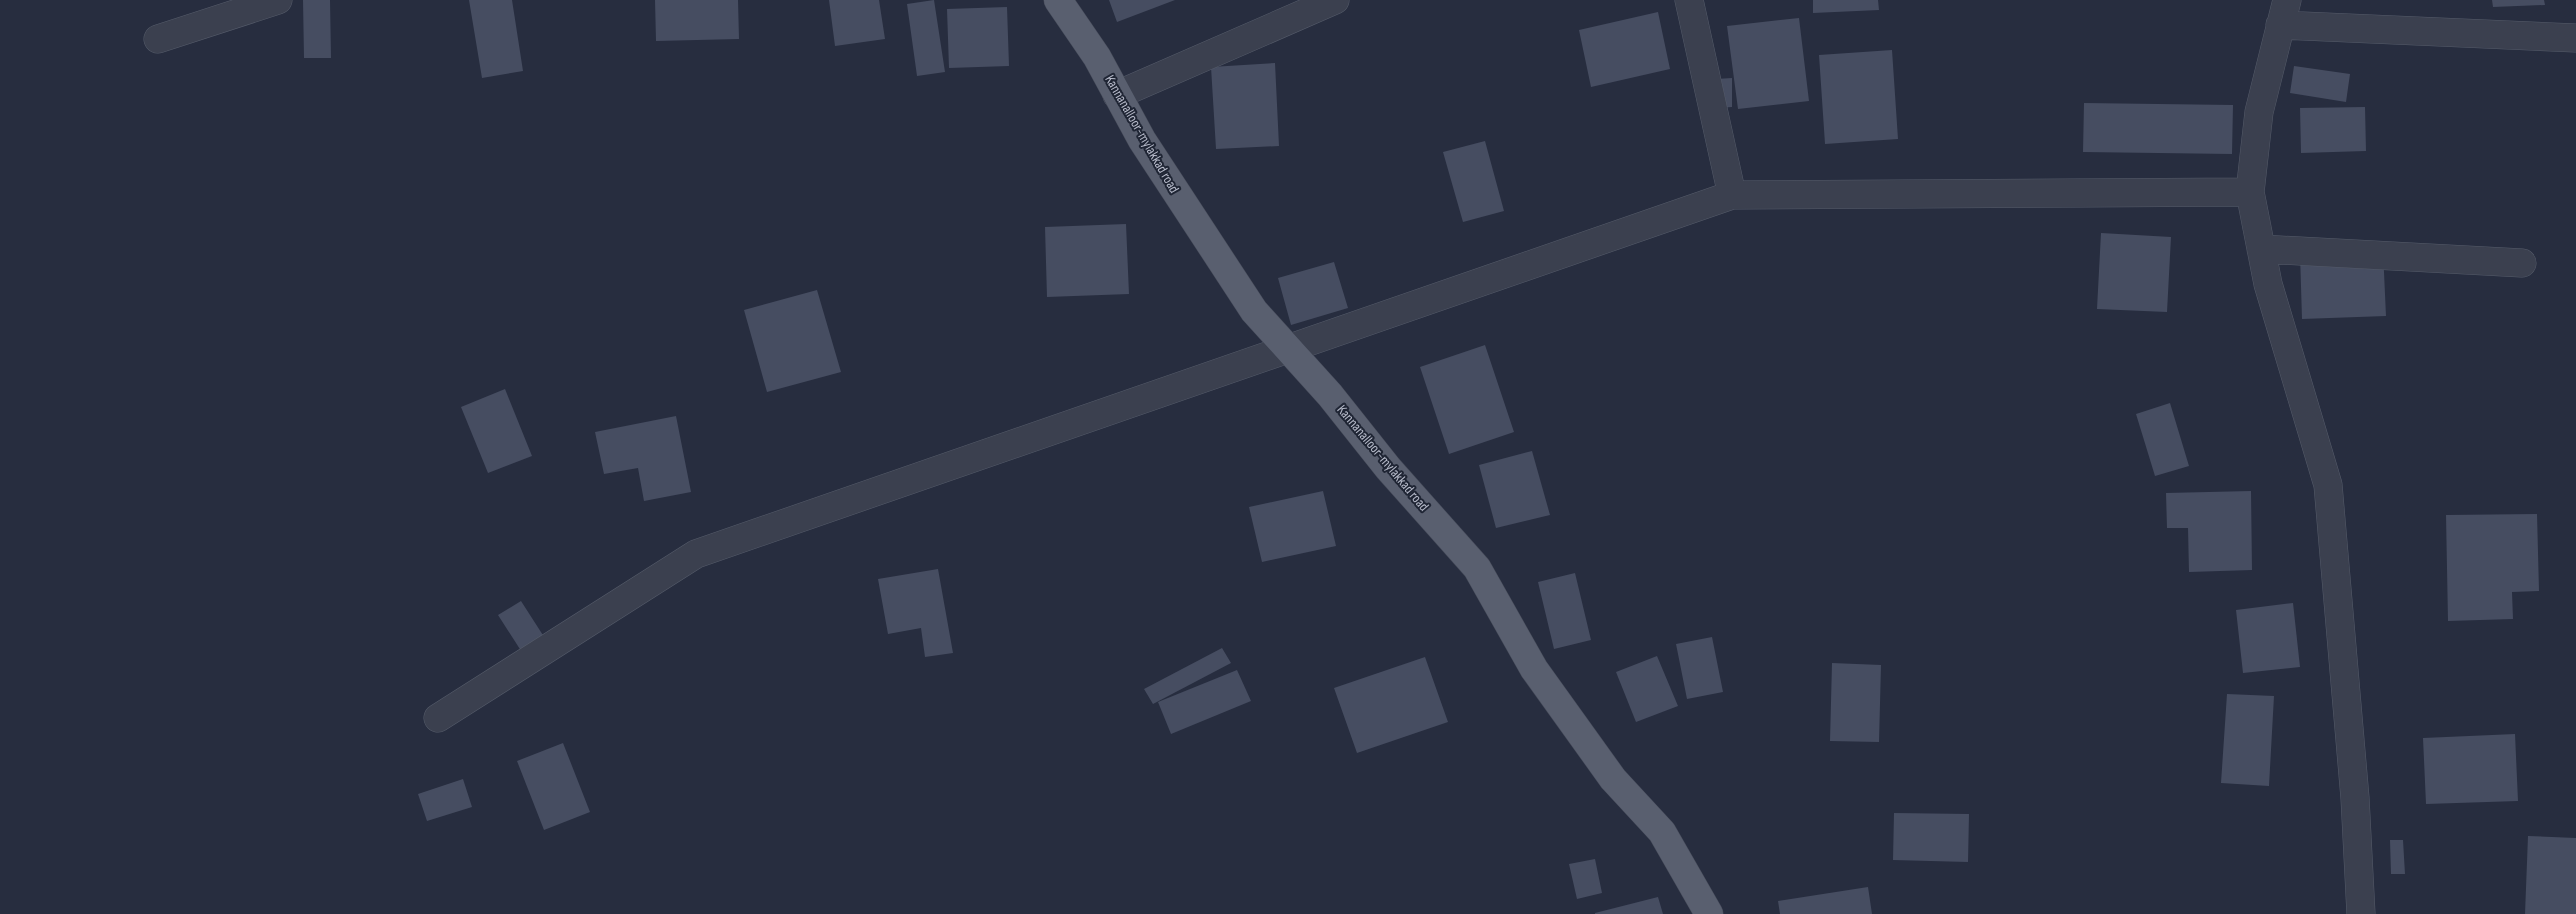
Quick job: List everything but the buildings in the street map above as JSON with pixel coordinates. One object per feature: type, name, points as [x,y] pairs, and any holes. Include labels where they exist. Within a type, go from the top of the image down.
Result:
[{"type":"main road","name":"Kannanalloor-mylakkad road","points":[[1058,0],[1098,57],[1142,140],[1207,242],[1254,311],[1330,395],[1388,468],[1477,568],[1534,669],[1613,779],[1662,832],[1709,914]]},
{"type":"street","points":[[158,39],[278,0]]},
{"type":"street","points":[[1117,95],[1335,0]]},
{"type":"street","points":[[1689,0],[1732,195]]},
{"type":"street","points":[[2361,914],[2355,798],[2328,485],[2268,284],[2250,192],[2259,112],[2284,12],[2576,38]]},
{"type":"street","points":[[438,718],[696,554],[1732,195],[2250,192]]},
{"type":"street","points":[[2261,249],[2522,263]]}]
